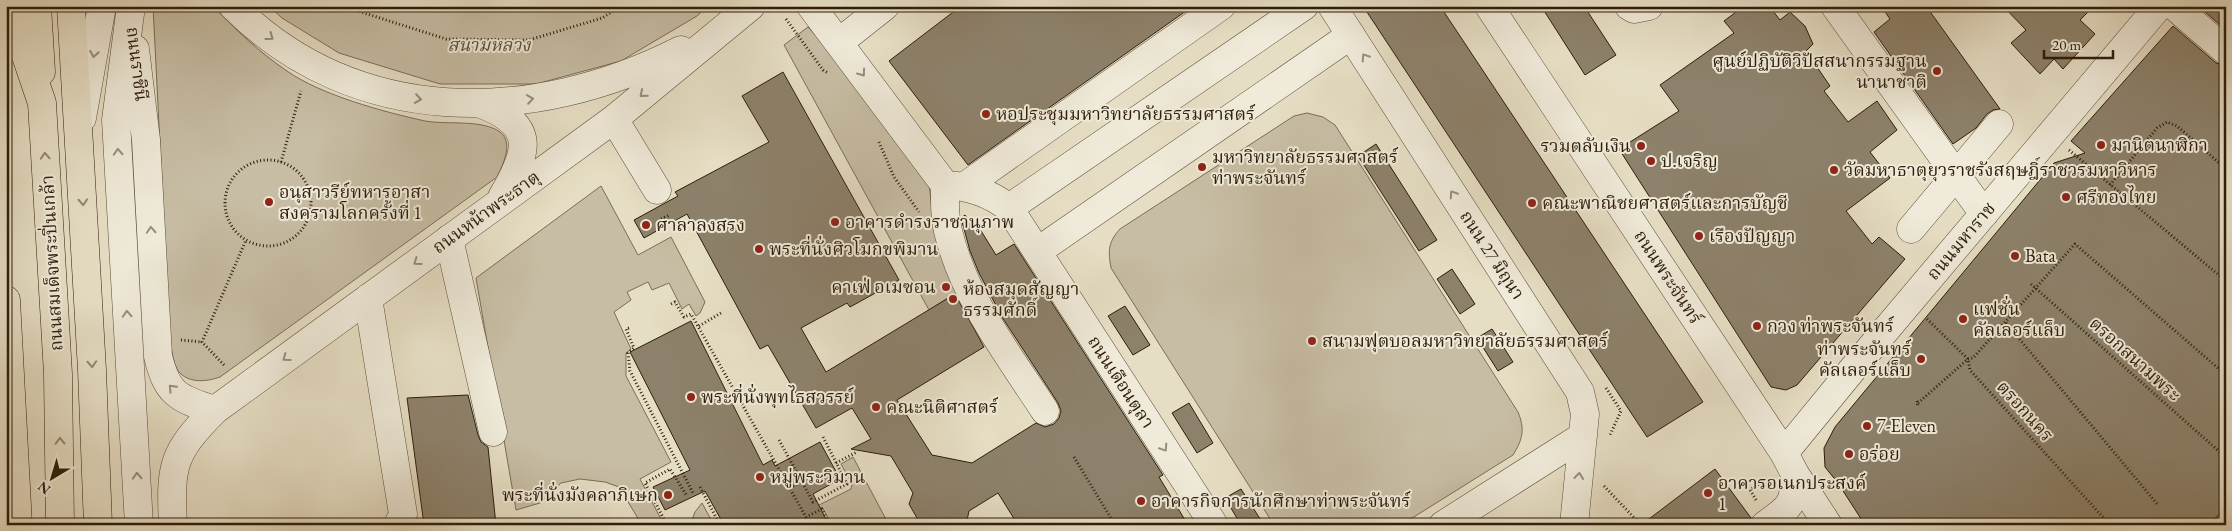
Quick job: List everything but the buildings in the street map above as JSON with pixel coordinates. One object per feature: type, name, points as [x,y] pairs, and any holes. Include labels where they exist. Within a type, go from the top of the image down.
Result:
[{"type":"main road","name":"ถนนสมเด็จพระปิ่นเกล้า","points":[[8,6],[42,103],[58,374],[60,525]]},
{"type":"main road","points":[[38,6],[42,103]]},
{"type":"main road","name":"ถนนสมเด็จพระปิ่นเกล้า","points":[[71,6],[92,370],[98,525]]},
{"type":"main road","points":[[6,300],[10,460],[18,525]]},
{"type":"street","name":"ถนนราชินี","points":[[79,136],[102,6]]},
{"type":"street","points":[[232,6],[301,60],[333,76],[366,88],[405,98],[440,103],[481,104],[531,99],[613,80],[659,61],[720,30]]},
{"type":"street","name":"ถนนหน้าพระธาตุ","points":[[214,410],[614,119],[751,6]]},
{"type":"street","points":[[811,6],[955,186]]},
{"type":"street","points":[[847,36],[886,6]]},
{"type":"street","points":[[1045,412],[974,301],[955,254],[948,229],[955,186],[1221,6]]},
{"type":"street","points":[[1009,208],[1304,6]]},
{"type":"street","name":"ถนน 27 มิถุนา","points":[[1332,6],[1580,392],[1584,414],[1583,436],[1568,520]]},
{"type":"street","name":"ถนนพระจันทร์","points":[[1489,6],[1828,525]]},
{"type":"street","points":[[1629,6],[1634,10],[1649,6]]},
{"type":"street","points":[[1835,6],[1984,214]]},
{"type":"street","name":"ถนนมหาราช","points":[[1789,464],[1858,363],[2159,6]]},
{"type":"street","points":[[2174,6],[2226,51]]},
{"type":"street","name":"ถนนราชินี","points":[[130,9],[146,140],[158,356],[163,378],[175,393],[194,404],[214,410]]},
{"type":"street","name":"ถนนราชินี","points":[[130,9],[116,120],[139,525]]},
{"type":"street","points":[[1038,252],[1351,35]]},
{"type":"street","points":[[481,104],[500,111],[515,122],[521,133],[523,146],[521,161],[499,202]]},
{"type":"street","points":[[614,119],[657,190]]},
{"type":"street","points":[[1911,229],[1999,124]]},
{"type":"street","name":"ถนนเดือนตุลา","points":[[955,186],[998,199],[1009,208],[1214,525]]},
{"type":"street","points":[[450,239],[493,432]]},
{"type":"street","points":[[368,298],[403,514],[398,525]]},
{"type":"street","points":[[173,525],[171,484],[174,467],[181,450],[192,433],[214,410]]},
{"type":"street","points":[[1444,525],[1583,436]]},
{"type":"street","points":[[1765,525],[1788,508],[1794,494],[1789,464]]},
{"type":"path","points":[[350,6],[358,11],[446,39],[529,40],[602,18],[621,6]]},
{"type":"path","points":[[281,162],[301,91]]},
{"type":"path","points":[[2110,185],[2157,128],[2167,122],[2177,126],[2226,168]]},
{"type":"path","points":[[2051,134],[2226,281]]},
{"type":"path","points":[[270,160],[281,162],[298,172],[307,183],[312,201],[310,216],[303,229],[283,244],[268,246],[246,240],[231,224],[226,210],[228,188],[235,175],[247,165],[270,160]]},
{"type":"path","points":[[661,219],[670,215]]},
{"type":"path","points":[[202,342],[246,240]]},
{"type":"path","points":[[1917,403],[1968,359],[1973,358],[2076,244],[2226,375]]},
{"type":"path","name":"ตรอกสนามพระ","points":[[2031,284],[2222,454]]},
{"type":"path","points":[[671,304],[675,302],[684,317],[691,314],[699,326],[806,517],[822,509],[830,525]]},
{"type":"path","points":[[699,326],[721,313]]},
{"type":"path","name":"ตรอกนคร","points":[[1923,315],[1968,359],[1970,370],[2110,525]]},
{"type":"path","points":[[2006,323],[2158,505]]},
{"type":"path","points":[[629,328],[626,330],[634,348],[628,353],[630,371],[693,493]]},
{"type":"path","points":[[175,340],[202,342],[224,366]]},
{"type":"path","points":[[779,440],[813,502],[847,484],[823,437]]},
{"type":"path","points":[[836,463],[857,452]]},
{"type":"path","points":[[1074,457],[1114,525]]},
{"type":"path","points":[[667,525],[645,483],[678,464]]},
{"type":"path","points":[[1082,471],[1086,468]]},
{"type":"path","points":[[670,469],[687,496]]},
{"type":"path","points":[[790,488],[802,482]]},
{"type":"path","points":[[700,487],[720,525]]},
{"type":"green space","points":[[153,6],[213,6],[248,40],[287,71],[317,88],[353,102],[425,121],[484,125],[493,128],[504,137],[507,148],[497,177],[220,377],[203,381],[186,377],[177,369],[170,342]]},
{"type":"green space","name":"สนามหลวง","points":[[269,6],[708,6],[697,16],[621,61],[536,84],[440,84],[339,53],[282,18]]},
{"type":"green space","points":[[808,27],[843,65],[929,185],[932,208],[962,289],[929,310],[784,45]]},
{"type":"green space","name":"สนามฟุตบอลมหาวิทยาลัยธรรมศาสตร์","points":[[1307,113],[1323,117],[1335,125],[1518,412],[1522,424],[1521,439],[1513,455],[1401,525],[1274,525],[1111,268],[1110,247],[1113,238],[1120,229],[1294,116]]},
{"type":"green space","points":[[601,186],[638,255],[671,237],[705,302],[700,313],[696,316],[689,304],[682,309],[669,283],[652,290],[648,282],[627,292],[631,300],[614,312],[631,349],[626,353],[626,376],[671,462],[640,479],[661,519],[652,525],[642,525],[619,487],[605,482],[580,479],[561,483],[540,503],[516,510],[476,278]]},
{"type":"green space","points":[[853,457],[889,525],[832,525],[822,507],[808,515],[811,509],[851,489],[852,484],[841,464]]},
{"type":"green space","points":[[702,503],[714,525],[690,525],[695,512]]},
{"type":"shaded area","points":[[2226,508],[2226,525],[2218,525],[2214,520]]},
{"type":"place","name":"ศูนย์ปฏิบัติวิปัสสนากรรมฐาน นานาชาติ","points":[[1937,71]]},
{"type":"place","name":"หอประชุมมหาวิทยาลัยธรรมศาสตร์","points":[[986,114]]},
{"type":"place","name":"มานิตนาฬิกา","points":[[2101,145]]},
{"type":"place","name":"รวมตลับเงิน","points":[[1641,146]]},
{"type":"place","name":"ป.เจริญ","points":[[1651,161]]},
{"type":"place","name":"มหาวิทยาลัยธรรมศาสตร์ ท่าพระจันทร์","points":[[1202,167]]},
{"type":"place","name":"วัดมหาธาตุยุวราชรังสฤษฎิ์ราชวรมหาวิหาร","points":[[1834,170]]},
{"type":"place","name":"ศรีทองไทย","points":[[2066,197]]},
{"type":"place","name":"อนุสาวรีย์ทหารอาสา สงครามโลกครั้งที่ 1","points":[[269,202]]},
{"type":"place","name":"คณะพาณิชยศาสตร์และการบัญชี","points":[[1532,203]]},
{"type":"place","name":"อาคารดำรงราชานุภาพ","points":[[835,222]]},
{"type":"place","name":"ศาลาลงสรง","points":[[646,225]]},
{"type":"place","name":"เรืองปัญญา","points":[[1699,236]]},
{"type":"place","name":"พระที่นั่งศิวโมกขพิมาน","points":[[759,249]]},
{"type":"place","name":"Bata","points":[[2015,256]]},
{"type":"place","name":"คาเฟ่ อเมซอน","points":[[946,287]]},
{"type":"place","name":"ห้องสมุดสัญญา ธรรมศักดิ์","points":[[953,299]]},
{"type":"place","name":"แฟชั่น คัลเลอร์แล็บ","points":[[1963,319]]},
{"type":"place","name":"กวง ท่าพระจันทร์","points":[[1757,326]]},
{"type":"place","name":"สนามฟุตบอลมหาวิทยาลัยธรรมศาสตร์","points":[[1312,341]]},
{"type":"place","name":"ท่าพระจันทร์ คัลเลอร์แล็บ","points":[[1921,359]]},
{"type":"place","name":"พระที่นั่งพุทไธสวรรย์","points":[[691,397]]},
{"type":"place","name":"คณะนิติศาสตร์","points":[[876,407]]},
{"type":"place","name":"7-Eleven","points":[[1867,426]]},
{"type":"place","name":"อร่อย","points":[[1849,454]]},
{"type":"place","name":"หมู่พระวิมาน","points":[[760,477]]},
{"type":"place","name":"อาคารอเนกประสงค์ 1","points":[[1708,493]]},
{"type":"place","name":"พระที่นั่งมังคลาภิเษก","points":[[668,495]]},
{"type":"place","name":"อาคารกิจการนักศึกษาท่าพระจันทร์","points":[[1141,501]]}]
